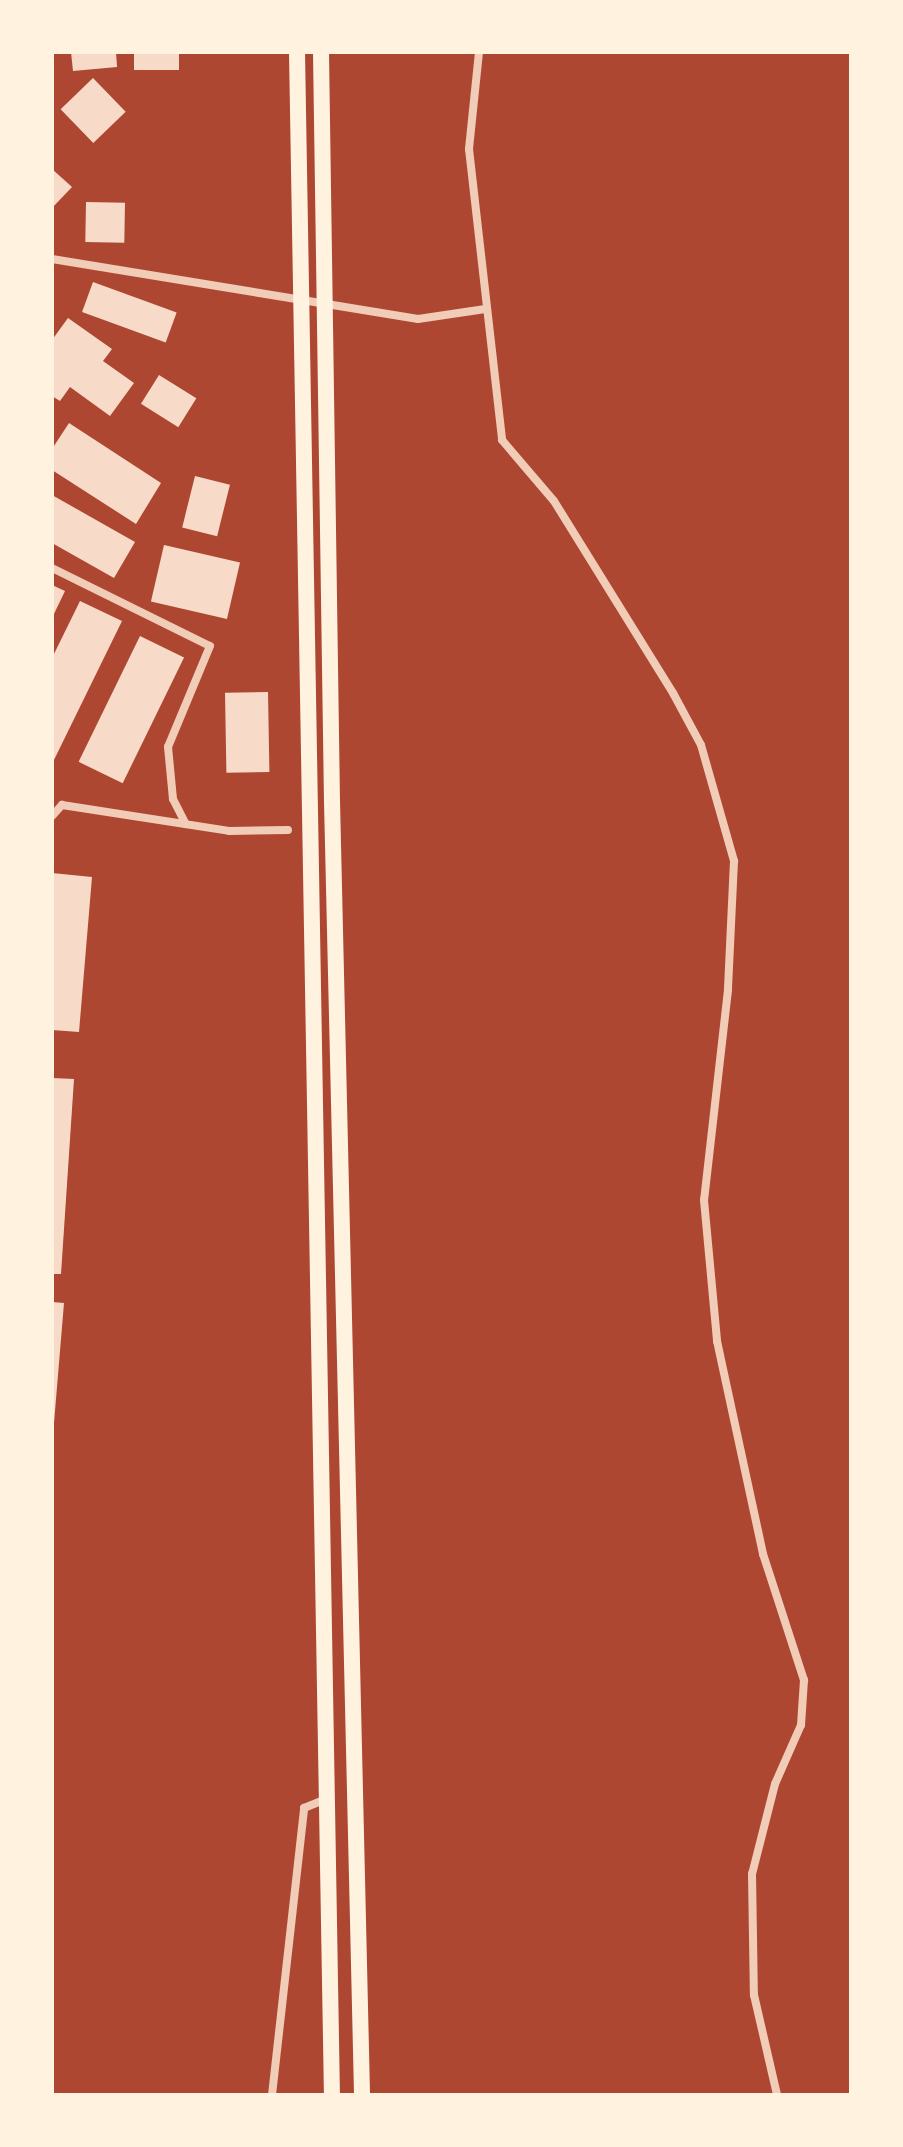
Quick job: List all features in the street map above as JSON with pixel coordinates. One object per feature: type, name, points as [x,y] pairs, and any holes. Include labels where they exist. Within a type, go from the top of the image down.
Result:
[{"type":"main road","points":[[297,52],[332,2095]]},
{"type":"main road","points":[[321,52],[362,2095]]},
{"type":"street","points":[[479,52],[469,149],[502,440],[554,501],[673,693],[701,745],[734,861],[728,990],[704,1200],[717,1341],[763,1554],[804,1680],[801,1725],[775,1784],[752,1874],[754,1995],[777,2095]]},
{"type":"street","points":[[52,259],[418,319],[485,309]]},
{"type":"street","points":[[52,568],[210,646],[168,747],[173,799],[186,824]]},
{"type":"street","points":[[52,816],[62,805],[229,831],[288,830]]},
{"type":"street","points":[[272,2095],[304,1808],[327,1799]]},
{"type":"shaded area","points":[[52,52],[851,52],[851,2095],[52,2095]]},
{"type":"building","points":[[71,52],[116,52],[117,67],[73,71]]},
{"type":"building","points":[[134,52],[179,52],[179,70],[134,70]]},
{"type":"building","points":[[93,78],[126,112],[93,143],[61,109]]},
{"type":"building","points":[[52,169],[72,187],[52,208]]},
{"type":"building","points":[[86,202],[125,203],[124,243],[85,242]]},
{"type":"building","points":[[93,282],[177,312],[166,343],[82,312]]},
{"type":"building","points":[[68,318],[112,349],[103,361],[134,383],[110,416],[70,387],[60,401],[52,396],[52,340]]},
{"type":"building","points":[[159,375],[196,398],[178,427],[141,404]]},
{"type":"building","points":[[69,423],[161,483],[136,524],[52,470],[52,449]]},
{"type":"building","points":[[195,476],[230,485],[217,536],[182,527]]},
{"type":"building","points":[[52,495],[135,542],[114,578],[52,543]]},
{"type":"building","points":[[164,545],[240,563],[227,619],[151,602]]},
{"type":"building","points":[[52,585],[65,591],[52,618]]},
{"type":"building","points":[[80,601],[122,621],[52,764],[52,658]]},
{"type":"building","points":[[140,636],[184,657],[123,783],[79,762]]},
{"type":"building","points":[[268,692],[269,772],[226,773],[225,693]]},
{"type":"building","points":[[52,873],[92,877],[79,1032],[52,1030]]},
{"type":"building","points":[[52,1078],[74,1079],[61,1274],[52,1274]]},
{"type":"building","points":[[52,1302],[64,1303],[54,1423],[52,1423]]}]
